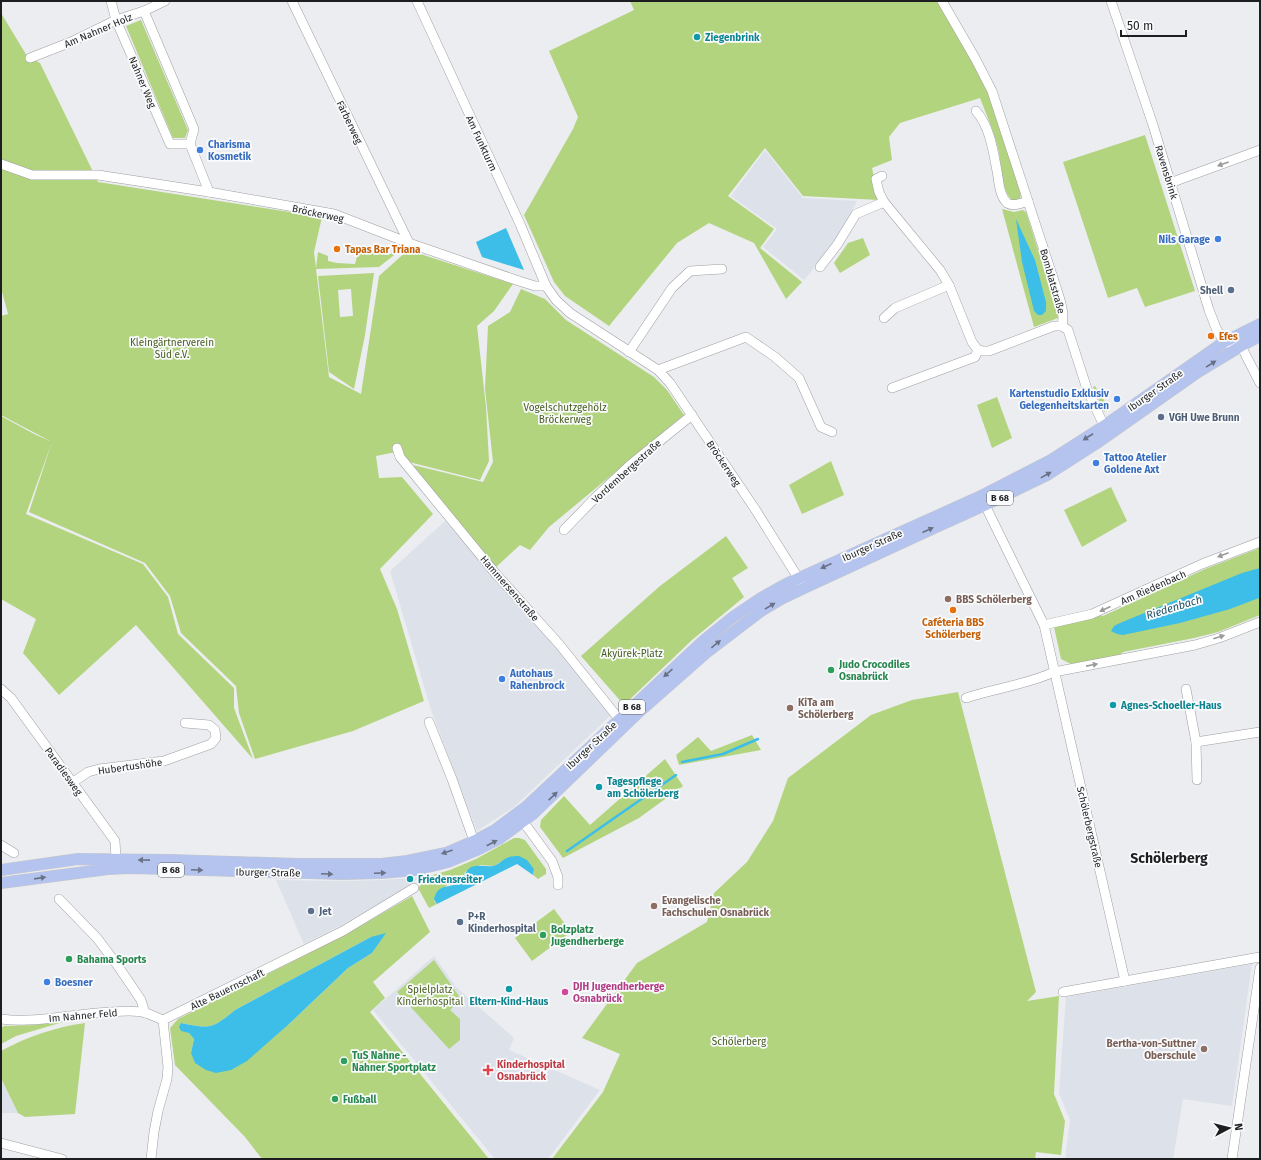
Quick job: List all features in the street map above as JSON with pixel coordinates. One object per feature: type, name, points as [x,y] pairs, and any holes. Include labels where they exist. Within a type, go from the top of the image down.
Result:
[{"type":"main road","name":"Iburger Straße","points":[[1,883],[108,869],[343,874],[381,873],[416,870],[448,862],[477,850],[499,839],[622,723],[702,642],[733,617],[761,598],[927,531],[983,501],[1052,460],[1104,426],[1224,342],[1260,324]]},
{"type":"main road","name":"Iburger Straße","points":[[983,501],[1047,475],[1097,443],[1198,372],[1240,346],[1260,336]]},
{"type":"main road","name":"Iburger Straße","points":[[1,870],[78,859],[298,864],[381,864],[415,861],[446,853],[521,818]]},
{"type":"street","name":"Nahner Weg","points":[[111,1],[116,20],[170,144],[190,144]]},
{"type":"street","name":"Am Nahner Holz","points":[[30,58],[71,42],[116,20],[144,11],[165,1]]},
{"type":"street","name":"Färberweg","points":[[292,1],[409,242]]},
{"type":"street","name":"Am Funkturm","points":[[417,1],[520,224],[546,286]]},
{"type":"street","name":"Bomblatstraße","points":[[942,1],[992,91],[1062,307],[1064,318],[1062,326],[1068,330],[1087,389],[1104,426]]},
{"type":"street","name":"Ravensbrink","points":[[1111,1],[1153,126],[1209,310],[1216,328],[1224,342]]},
{"type":"street","points":[[144,11],[194,129],[190,144],[209,192]]},
{"type":"street","points":[[976,111],[987,127],[998,171],[1001,193],[1008,203],[1013,205],[1028,201]]},
{"type":"street","points":[[1170,183],[1260,150]]},
{"type":"street","name":"Bröckerweg","points":[[1,164],[32,175],[98,175],[209,192],[334,214],[529,285],[546,286],[556,300],[570,313],[658,370],[670,383],[755,509],[801,583]]},
{"type":"street","points":[[882,176],[876,179],[879,192],[884,202],[940,270],[948,285],[972,342],[978,350],[983,352],[989,351],[1054,326],[1062,326]]},
{"type":"street","points":[[820,267],[837,245],[856,214],[884,202]]},
{"type":"street","points":[[629,352],[672,288],[690,272],[722,269]]},
{"type":"street","points":[[884,318],[895,308],[948,285]]},
{"type":"street","points":[[658,370],[746,338],[775,357],[799,378],[821,428],[832,432]]},
{"type":"street","points":[[1224,342],[1240,346],[1260,383]]},
{"type":"street","points":[[892,388],[975,357],[978,350]]},
{"type":"street","name":"Vordembergestraße","points":[[564,530],[630,465],[692,415]]},
{"type":"street","name":"Hammersenstraße","points":[[397,448],[400,457],[496,574],[559,644],[622,723]]},
{"type":"street","name":"Schölerbergstraße","points":[[983,501],[1044,625],[1125,981]]},
{"type":"street","name":"Am Riedenbach","points":[[1044,625],[1092,614],[1202,564],[1260,542]]},
{"type":"street","points":[[966,698],[1038,679],[1054,672],[1195,645],[1220,638],[1260,622]]},
{"type":"street","name":"Paradiesweg","points":[[1,688],[11,698],[115,841],[116,859]]},
{"type":"street","points":[[1186,689],[1196,742],[1197,780]]},
{"type":"street","points":[[429,722],[474,841]]},
{"type":"street","name":"Hubertushöhe","points":[[72,783],[88,772],[99,769],[164,762],[211,744],[216,738],[215,730],[209,725],[185,723]]},
{"type":"street","points":[[1196,742],[1260,732]]},
{"type":"street","points":[[521,818],[552,861],[558,877],[558,884]]},
{"type":"street","points":[[1,846],[14,853]]},
{"type":"street","name":"Alte Bauernschaft","points":[[164,1020],[343,931],[414,888]]},
{"type":"street","points":[[59,899],[97,938],[141,1000],[145,1013]]},
{"type":"street","points":[[1064,992],[1260,957]]},
{"type":"street","points":[[1232,1159],[1260,973]]},
{"type":"street","name":"Im Nahner Feld","points":[[1,1019],[20,1021],[120,1011],[145,1013],[164,1020]]},
{"type":"street","points":[[151,1159],[158,1111],[167,1079],[168,1067],[164,1020]]},
{"type":"street","points":[[1,1143],[62,1159]]},
{"type":"shaded area","points":[[765,150],[803,198],[857,201],[836,242],[804,280],[763,247],[777,229],[731,196]]},
{"type":"shaded area","name":"Autohaus Rahenbrock","points":[[445,521],[556,647],[611,715],[514,807],[477,831],[431,710],[390,571]]},
{"type":"shaded area","points":[[420,877],[405,889],[342,925],[304,944],[276,880],[343,881]]},
{"type":"shaded area","name":"Kinderhospital Osnabrück","points":[[434,956],[456,987],[514,1038],[509,1050],[600,1090],[548,1159],[495,1159],[373,1010]]},
{"type":"shaded area","points":[[1252,964],[1232,1106],[1183,1099],[1173,1159],[1065,1159],[1070,1120],[1059,1093],[1066,997]]},
{"type":"shaded area","points":[[1,1078],[18,1113],[1,1113]]},
{"type":"green space","points":[[630,1],[941,1],[990,93],[1021,194],[1020,199],[1013,201],[1006,190],[996,142],[980,98],[900,123],[889,137],[892,160],[872,168],[879,200],[803,196],[765,148],[728,196],[774,229],[760,248],[802,282],[786,299],[754,243],[709,223],[677,243],[609,326],[565,296],[554,282],[524,215],[573,129],[578,117],[549,51],[634,10]]},
{"type":"green space","name":"Kleingärtnerverein Süd e.V.","points":[[1,13],[27,56],[40,63],[98,182],[322,217],[314,252],[316,268],[318,252],[328,256],[328,261],[355,264],[360,246],[388,255],[397,251],[398,252],[379,267],[316,269],[329,377],[361,394],[379,276],[408,250],[513,284],[494,311],[477,326],[486,407],[489,461],[480,480],[409,462],[401,451],[376,456],[379,478],[402,477],[433,514],[380,569],[397,609],[424,701],[353,731],[255,759],[239,713],[236,686],[181,633],[170,596],[145,563],[29,512],[52,442],[26,514],[143,564],[168,597],[178,634],[234,688],[234,708],[253,759],[136,625],[59,695],[23,653],[36,619],[1,599],[1,416],[50,441],[1,415],[1,316],[8,314],[1,288]]},
{"type":"green space","points":[[141,20],[188,130],[185,138],[173,138],[126,26]]},
{"type":"green space","points":[[1145,135],[1195,291],[1145,307],[1137,288],[1108,298],[1063,162]]},
{"type":"green space","points":[[1002,209],[1014,212],[1023,210],[1026,212],[1057,309],[1058,318],[1034,327]]},
{"type":"green space","points":[[863,238],[870,255],[840,273],[834,263],[848,243]]},
{"type":"green space","points":[[374,273],[365,335],[354,389],[329,372],[318,276]],"holes":[[[351,289],[353,316],[340,317],[338,290]]]},
{"type":"green space","name":"Vogelschutzgehölz Bröckerweg","points":[[521,289],[545,299],[566,320],[654,377],[667,390],[684,415],[549,527],[530,550],[520,545],[495,568],[413,465],[483,482],[493,462],[485,389],[488,326],[510,312]]},
{"type":"green space","points":[[1095,386],[1109,408],[1104,412],[1093,387]]},
{"type":"green space","points":[[997,397],[1012,438],[992,448],[977,405]]},
{"type":"green space","points":[[831,461],[844,495],[802,514],[789,485]]},
{"type":"green space","points":[[1111,487],[1127,521],[1082,547],[1064,510]]},
{"type":"green space","name":"Akyürek-Platz","points":[[726,536],[748,568],[732,578],[744,597],[692,640],[624,705],[581,656],[660,586]]},
{"type":"green space","points":[[1260,546],[1260,615],[1218,632],[1123,652],[1119,656],[1071,664],[1061,659],[1054,627],[1088,619],[1098,615],[1103,616],[1205,569],[1257,549]]},
{"type":"green space","name":"Schölerberg","points":[[958,692],[1036,992],[1027,1001],[1059,996],[1054,1094],[1065,1121],[1061,1155],[1036,1152],[1035,1159],[552,1159],[603,1092],[620,1054],[582,1038],[637,963],[707,922],[714,893],[747,862],[773,821],[788,778],[871,715],[912,700]]},
{"type":"green space","points":[[752,735],[761,750],[679,765],[676,755],[698,737],[711,751]]},
{"type":"green space","points":[[665,759],[683,786],[639,818],[563,858],[540,827],[541,820],[564,796],[590,825]]},
{"type":"green space","points":[[514,838],[525,840],[546,869],[546,874],[538,879],[533,875],[534,869],[509,857],[494,866],[480,865],[465,872],[459,883],[447,885],[434,901],[437,904],[429,908],[418,888],[429,876],[450,870],[476,859]]},
{"type":"green space","name":"TuS Nahne - Nahner Sportplatz","points":[[412,896],[430,932],[373,982],[385,998],[370,1012],[489,1159],[262,1159],[245,1137],[175,1065],[170,1028],[178,1019],[345,935]],"holes":[[[371,937],[380,941],[372,953],[348,968],[289,1024],[191,1053],[194,1039],[181,1023],[205,1027],[215,1024],[235,1010]]]},
{"type":"green space","name":"Bolzplatz Jugendherberge","points":[[554,909],[571,932],[532,961],[515,938]]},
{"type":"green space","name":"Spielplatz Kinderhospital","points":[[434,960],[461,999],[450,1010],[460,1019],[460,1040],[449,1049],[397,992]]},
{"type":"green space","points":[[73,1019],[16,1036],[1,1044],[1,1028],[4,1026],[35,1025]]},
{"type":"green space","points":[[85,1023],[75,1114],[25,1117],[18,1113],[1,1078],[1,1051],[42,1033]]},
{"type":"water","points":[[1016,219],[1035,260],[1046,302],[1046,311],[1042,315],[1038,315],[1034,311],[1022,262]]},
{"type":"water","points":[[506,228],[524,270],[482,257],[476,242]]},
{"type":"water","name":"Riedenbach","points":[[1260,568],[1259,598],[1230,609],[1180,623],[1123,635],[1111,631],[1114,626],[1120,623],[1242,573]]},
{"type":"water","points":[[519,856],[527,860],[534,869],[533,875],[517,864],[437,904],[435,901],[434,897],[439,890],[458,883],[471,867],[493,866],[507,858]]},
{"type":"water","points":[[386,933],[372,953],[348,968],[289,1024],[247,1061],[231,1070],[216,1073],[206,1070],[195,1063],[191,1053],[194,1039],[189,1033],[181,1031],[179,1027],[181,1023],[205,1027],[215,1024],[235,1010],[371,937]]},
{"type":"waterway","points":[[682,762],[723,754],[758,739]]},
{"type":"waterway","points":[[567,851],[676,775]]},
{"type":"place","name":"Ziegenbrink","points":[[697,37]]},
{"type":"place","name":"Charisma Kosmetik","points":[[200,150]]},
{"type":"place","name":"Nils Garage","points":[[1218,239]]},
{"type":"place","name":"Tapas Bar Triana","points":[[337,249]]},
{"type":"place","name":"Shell","points":[[1231,290]]},
{"type":"place","name":"Efes","points":[[1211,336]]},
{"type":"place","name":"Kartenstudio Exklusiv Gelegenheitskarten","points":[[1117,399]]},
{"type":"place","name":"VGH Uwe Brunn","points":[[1161,417]]},
{"type":"place","name":"Tattoo Atelier Goldene Axt","points":[[1096,463]]},
{"type":"place","name":"BBS Schölerberg","points":[[948,599]]},
{"type":"place","name":"Caféteria BBS Schölerberg","points":[[953,610]]},
{"type":"place","name":"Judo Crocodiles Osnabrück","points":[[831,670]]},
{"type":"place","name":"Autohaus Rahenbrock","points":[[502,679]]},
{"type":"place","name":"Agnes-Schoeller-Haus","points":[[1113,705]]},
{"type":"place","name":"KiTa am Schölerberg","points":[[790,708]]},
{"type":"place","name":"Tagespflege am Schölerberg","points":[[599,787]]},
{"type":"place","name":"Friedensreiter","points":[[410,879]]},
{"type":"place","name":"Evangelische Fachschulen Osnabrück","points":[[654,906]]},
{"type":"place","name":"Jet","points":[[311,911]]},
{"type":"place","name":"P+R Kinderhospital","points":[[460,922]]},
{"type":"place","name":"Bolzplatz Jugendherberge","points":[[543,935]]},
{"type":"place","name":"Bahama Sports","points":[[69,959]]},
{"type":"place","name":"Boesner","points":[[47,982]]},
{"type":"place","name":"Eltern-Kind-Haus","points":[[509,989]]},
{"type":"place","name":"DJH Jugendherberge Osnabrück","points":[[565,992]]},
{"type":"place","name":"Bertha-von-Suttner Oberschule","points":[[1204,1049]]},
{"type":"place","name":"TuS Nahne - Nahner Sportplatz","points":[[344,1061]]},
{"type":"place","name":"Kinderhospital Osnabrück","points":[[488,1070]]},
{"type":"place","name":"Fußball","points":[[335,1099]]},
{"type":"district","name":"Schölerberg","points":[[1169,858]]}]
